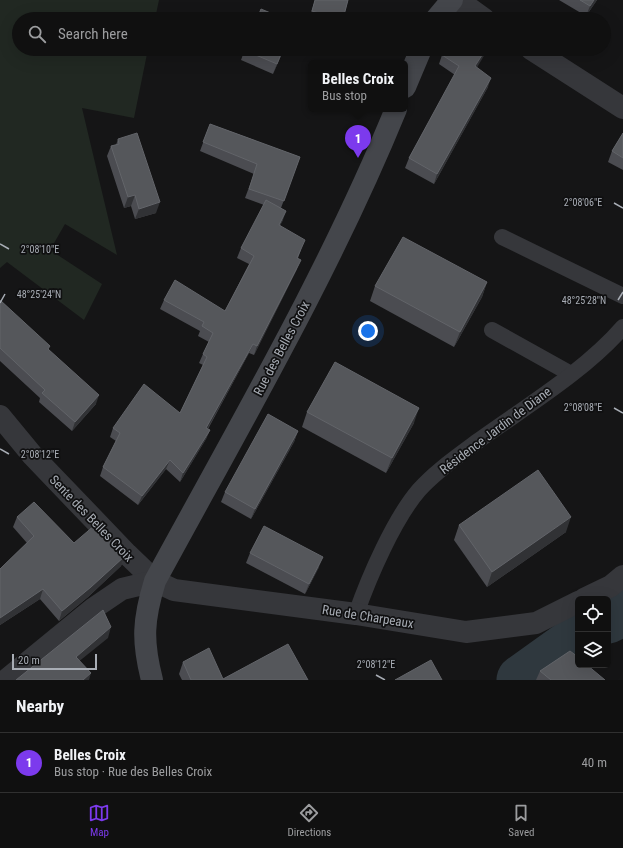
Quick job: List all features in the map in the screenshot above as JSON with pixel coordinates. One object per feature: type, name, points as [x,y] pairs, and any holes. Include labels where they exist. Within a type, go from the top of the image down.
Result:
[{"type":"main road","points":[[431,12],[432,0]]},
{"type":"main road","points":[[442,12],[452,0]]},
{"type":"main road","points":[[408,79],[417,56]]},
{"type":"main road","name":"Rue des Belles Croix","points":[[152,680],[146,655],[144,625],[148,603],[155,581],[307,300],[347,219],[395,112]]},
{"type":"street","points":[[458,0],[474,12]]},
{"type":"street","points":[[542,56],[623,108]]},
{"type":"street","name":"Sente des Belles Croix","points":[[0,416],[33,456],[155,581]]},
{"type":"street","points":[[590,596],[611,586],[623,576]]},
{"type":"street","points":[[6,680],[94,608],[122,588],[155,581]]},
{"type":"street","name":"Rue de Charpeaux","points":[[155,581],[174,590],[356,614],[466,632],[536,623],[575,604]]},
{"type":"lane","points":[[502,237],[623,296]]},
{"type":"lane","name":"Résidence Jardin de Diane","points":[[356,614],[366,585],[399,520],[419,490],[450,461],[594,357],[623,327]]},
{"type":"lane","points":[[492,330],[571,374]]},
{"type":"shaded area","points":[[0,0],[159,0],[156,12],[12,12],[12,56],[147,56],[134,118],[82,108],[117,255],[65,224],[50,250],[102,284],[84,320],[7,262],[0,268]]},
{"type":"building","points":[[315,0],[348,0],[345,12],[312,11]]},
{"type":"building","points":[[580,0],[594,0],[590,6]]},
{"type":"building","points":[[261,9],[268,12],[260,12]]},
{"type":"building","points":[[258,56],[280,56],[277,64]]},
{"type":"building","points":[[444,56],[481,56],[475,66],[491,78],[437,174],[409,158],[459,66]]},
{"type":"building","points":[[210,124],[300,157],[284,201],[249,189],[257,164],[203,142]]},
{"type":"building","points":[[137,133],[160,202],[139,209],[135,195],[128,197],[111,146],[119,144],[118,139]]},
{"type":"building","points":[[623,133],[623,158],[612,151]]},
{"type":"building","points":[[266,200],[286,211],[279,225],[305,240],[297,258],[301,260],[257,346],[253,344],[206,428],[210,430],[183,473],[170,460],[142,496],[103,467],[120,433],[113,428],[144,384],[180,413],[207,357],[203,354],[213,333],[202,326],[204,322],[164,300],[175,280],[225,311],[254,256],[241,248]]},
{"type":"building","points":[[403,237],[487,282],[460,332],[375,286]]},
{"type":"building","points":[[0,300],[50,346],[48,349],[99,395],[75,422],[42,393],[45,390],[0,348]]},
{"type":"building","points":[[335,362],[419,408],[392,458],[307,412]]},
{"type":"building","points":[[268,414],[298,431],[255,509],[225,492]]},
{"type":"building","points":[[538,470],[571,517],[492,572],[459,525]]},
{"type":"building","points":[[34,502],[74,543],[95,525],[125,556],[62,611],[43,589],[0,618],[0,569],[34,536],[17,517]]},
{"type":"building","points":[[264,526],[323,557],[309,584],[250,553]]},
{"type":"building","points":[[103,610],[111,627],[76,657],[91,673],[83,680],[16,680]]},
{"type":"building","points":[[288,644],[308,680],[191,680],[183,662],[209,648],[223,679]]},
{"type":"building","points":[[570,651],[575,655],[575,668],[591,668],[605,680],[551,680],[540,671]]},
{"type":"building","points":[[431,660],[442,680],[395,680]]},
{"type":"waterway","points":[[611,616],[623,609]]},
{"type":"waterway","points":[[522,680],[575,642]]},
{"type":"place","name":"Belles Croix","points":[[358,158]]}]
